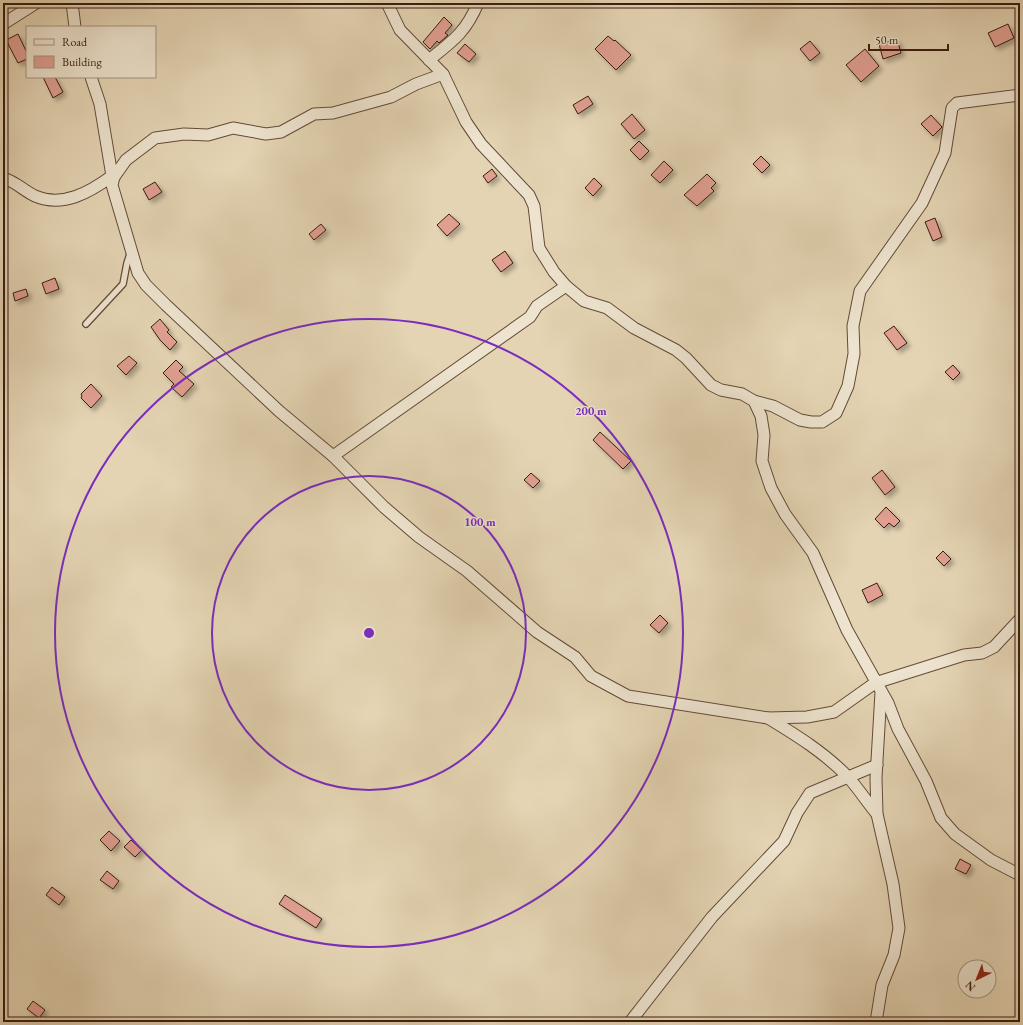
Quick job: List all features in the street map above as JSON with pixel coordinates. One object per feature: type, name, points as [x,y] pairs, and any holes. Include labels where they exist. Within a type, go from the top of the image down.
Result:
[{"type":"street","points":[[3,24],[36,3]]},
{"type":"street","points":[[72,3],[75,26]]},
{"type":"street","points":[[386,3],[400,30],[443,74],[466,122],[481,144],[528,195],[534,206],[539,248],[554,272],[566,286],[584,301],[608,308],[634,328],[676,350],[686,358],[711,385],[720,390],[742,394],[754,401],[773,406],[800,420],[811,422],[822,422],[836,413],[848,386],[854,354],[853,326],[860,291],[922,203],[945,153],[952,108],[957,103],[1020,95]]},
{"type":"street","points":[[429,60],[457,38],[472,19],[478,3]]},
{"type":"street","points":[[3,178],[35,196],[54,201],[66,199],[94,190],[113,177],[126,160],[155,138],[184,134],[208,135],[233,128],[266,134],[281,132],[314,114],[334,113],[391,97],[416,84],[443,74]]},
{"type":"street","points":[[91,78],[100,104],[113,177],[112,185],[138,273],[146,285],[279,411],[333,456],[384,507],[419,537],[467,571],[537,632],[575,657],[591,676],[628,696],[768,718],[807,717],[834,712],[878,688],[964,655],[982,653],[994,647],[1020,619]]},
{"type":"street","points":[[333,456],[530,317],[537,306],[566,286]]},
{"type":"street","points":[[754,401],[761,416],[764,435],[762,461],[771,488],[785,514],[813,553],[847,630],[878,688],[946,825],[955,834],[991,860],[1020,876]]},
{"type":"street","points":[[876,1022],[882,985],[894,955],[899,928],[893,884],[877,814],[878,688]]},
{"type":"street","points":[[768,718],[800,738],[829,759],[848,778],[877,814]]},
{"type":"street","points":[[630,1022],[712,917],[784,841],[797,813],[810,793],[877,765]]},
{"type":"lane","points":[[86,324],[123,284],[127,263],[131,252]]},
{"type":"building","points":[[444,17],[452,25],[445,33],[448,35],[439,43],[437,41],[430,49],[423,42]]},
{"type":"building","points":[[1008,24],[1014,38],[995,47],[988,33]]},
{"type":"building","points":[[18,34],[26,51],[26,59],[18,63],[6,40]]},
{"type":"building","points":[[608,36],[614,41],[615,40],[631,55],[616,70],[595,49]]},
{"type":"building","points":[[897,39],[901,53],[883,59],[879,44]]},
{"type":"building","points":[[810,41],[820,53],[810,61],[800,49]]},
{"type":"building","points":[[465,44],[476,54],[469,62],[457,53]]},
{"type":"building","points":[[865,49],[879,66],[861,82],[846,65]]},
{"type":"building","points":[[43,78],[56,78],[63,92],[53,98]]},
{"type":"building","points":[[588,96],[593,104],[578,114],[573,105]]},
{"type":"building","points":[[632,114],[645,130],[634,139],[621,124]]},
{"type":"building","points":[[931,115],[942,127],[933,136],[921,124]]},
{"type":"building","points":[[639,141],[649,151],[640,160],[630,150]]},
{"type":"building","points":[[761,156],[770,165],[762,173],[753,164]]},
{"type":"building","points":[[664,161],[673,170],[660,183],[651,175]]},
{"type":"building","points":[[492,169],[497,176],[488,183],[483,176]]},
{"type":"building","points":[[707,174],[716,183],[711,188],[714,191],[697,206],[684,195]]},
{"type":"building","points":[[594,178],[602,186],[593,196],[585,188]]},
{"type":"building","points":[[155,182],[162,192],[149,200],[143,189]]},
{"type":"building","points":[[449,214],[460,224],[447,236],[437,225]]},
{"type":"building","points":[[935,218],[942,237],[933,241],[925,222]]},
{"type":"building","points":[[321,224],[326,230],[314,240],[309,234]]},
{"type":"building","points":[[505,251],[513,263],[501,272],[492,260]]},
{"type":"building","points":[[55,278],[59,289],[46,294],[42,283]]},
{"type":"building","points":[[26,289],[28,296],[15,301],[13,293]]},
{"type":"building","points":[[160,319],[169,330],[167,332],[177,342],[170,350],[160,340],[151,327]]},
{"type":"building","points":[[894,326],[907,343],[897,350],[884,333]]},
{"type":"building","points":[[129,356],[137,363],[126,375],[117,366]]},
{"type":"building","points":[[176,360],[183,367],[179,371],[194,384],[182,397],[171,387],[174,384],[163,373]]},
{"type":"building","points":[[953,365],[960,373],[953,380],[945,372]]},
{"type":"building","points":[[91,384],[102,396],[91,408],[81,398],[81,394]]},
{"type":"building","points":[[600,432],[631,461],[623,469],[593,440]]},
{"type":"building","points":[[882,470],[895,487],[885,495],[872,478]]},
{"type":"building","points":[[531,473],[540,481],[533,488],[524,480]]},
{"type":"building","points":[[886,507],[900,521],[894,527],[889,523],[884,528],[875,519]]},
{"type":"building","points":[[943,551],[951,559],[944,566],[936,558]]},
{"type":"building","points":[[877,583],[883,595],[868,603],[862,590]]},
{"type":"building","points":[[660,615],[668,623],[659,633],[650,625]]},
{"type":"building","points":[[109,831],[120,841],[111,851],[100,840]]},
{"type":"building","points":[[131,840],[142,850],[135,857],[124,847]]},
{"type":"building","points":[[960,859],[971,865],[966,874],[955,869]]},
{"type":"building","points":[[107,871],[119,881],[113,889],[100,880]]},
{"type":"building","points":[[52,887],[65,897],[59,905],[46,895]]},
{"type":"building","points":[[285,895],[322,919],[316,928],[279,904]]},
{"type":"building","points":[[33,1001],[45,1010],[39,1018],[27,1009]]}]
